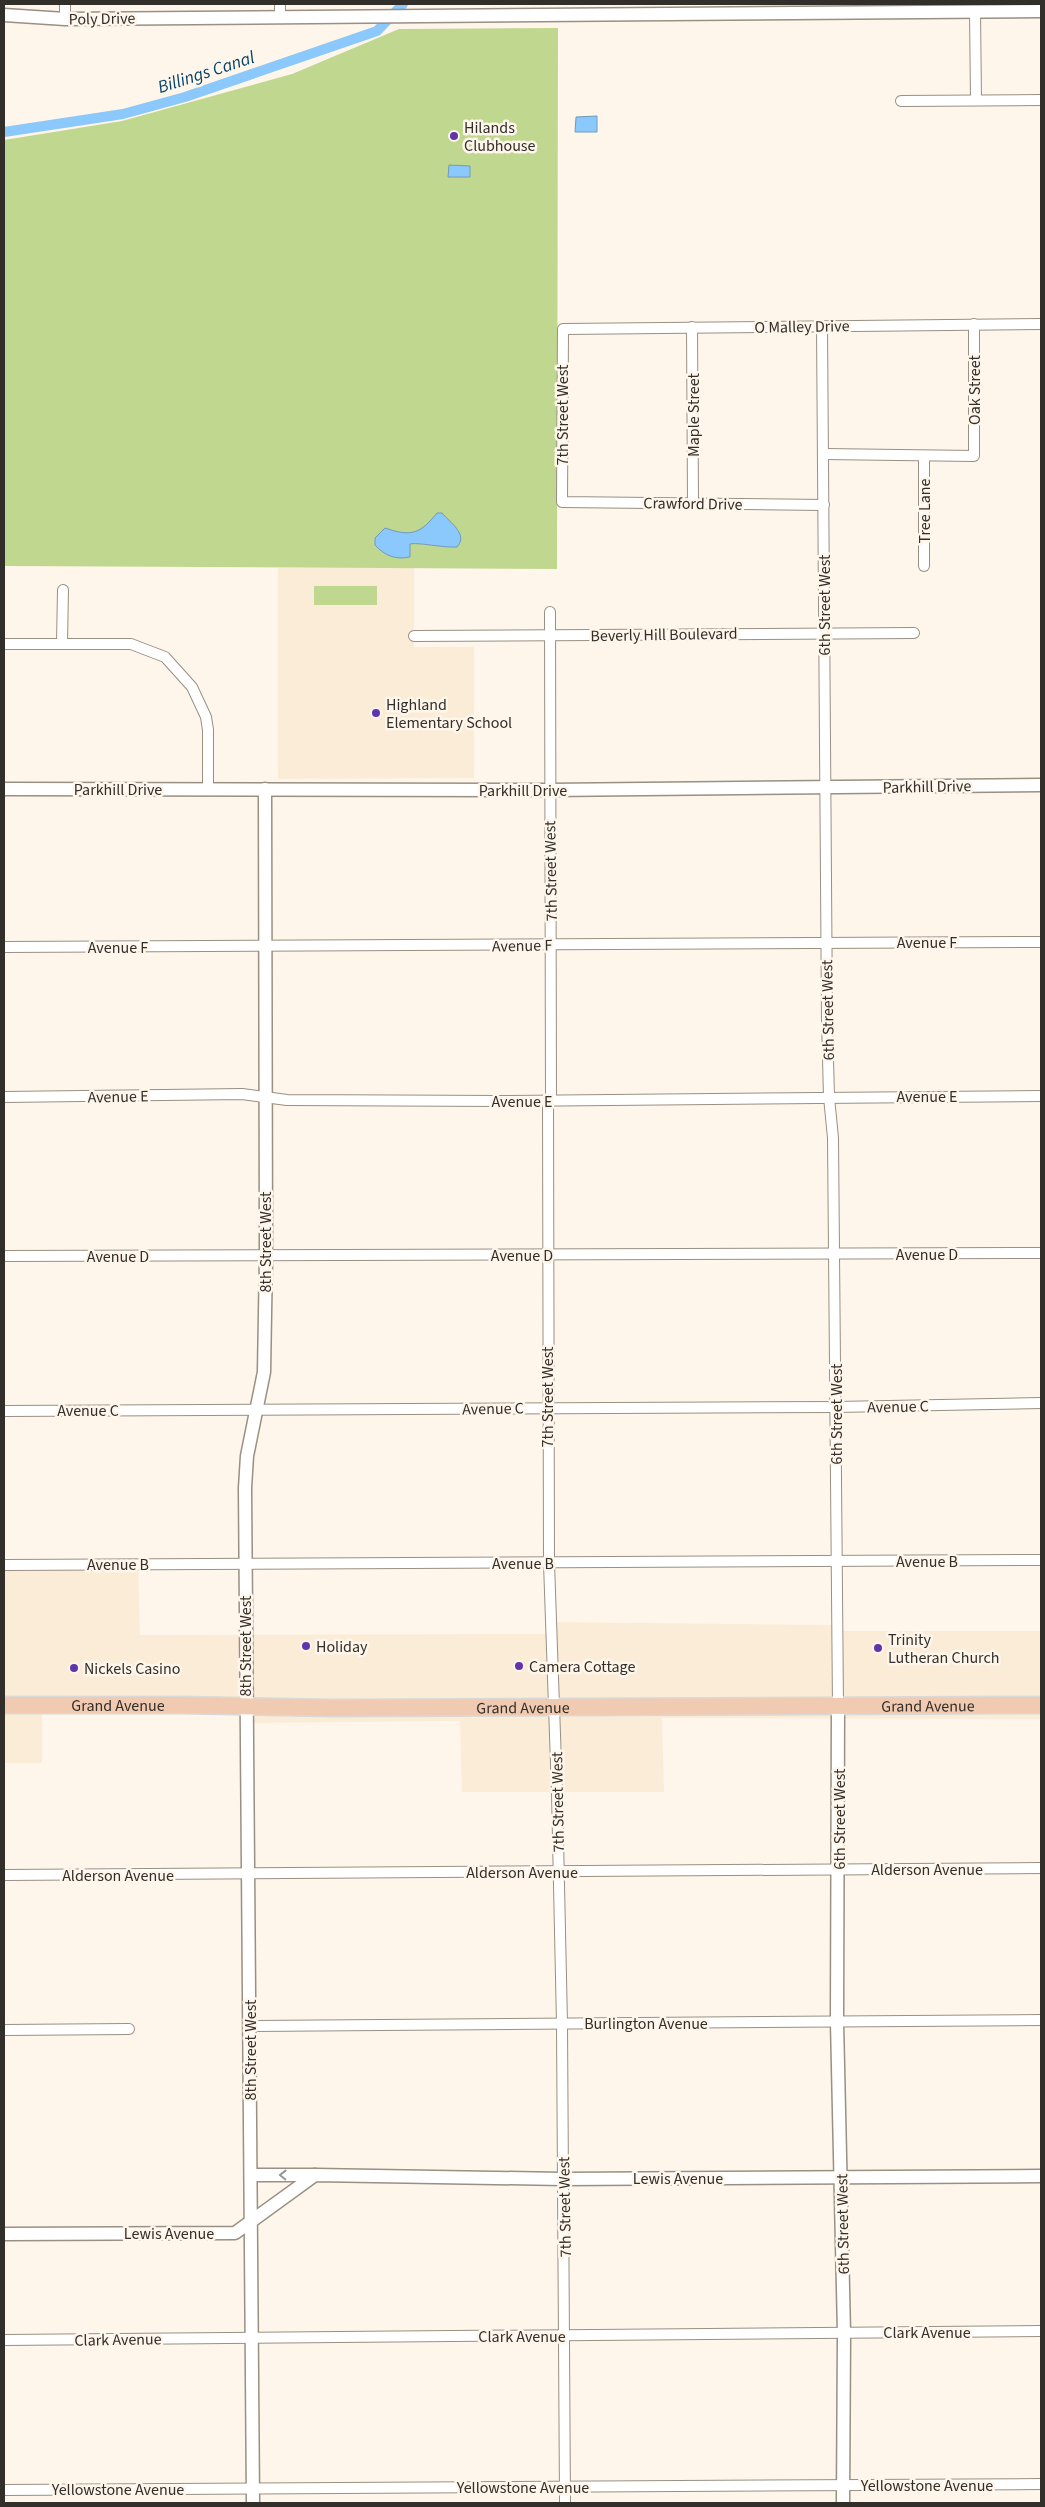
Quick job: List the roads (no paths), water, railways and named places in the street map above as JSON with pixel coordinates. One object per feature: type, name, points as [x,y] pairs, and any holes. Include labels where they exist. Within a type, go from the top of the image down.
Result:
[{"type":"main road","name":"Grand Avenue","points":[[4,1705],[328,1708],[1041,1705]]},
{"type":"street","points":[[65,4],[65,19]]},
{"type":"street","name":"Poly Drive","points":[[4,15],[65,19],[280,10],[377,16],[1041,11]]},
{"type":"street","points":[[975,12],[976,100]]},
{"type":"street","points":[[1015,12],[1041,19]]},
{"type":"street","points":[[901,101],[1041,100]]},
{"type":"street","name":"Oak Street","points":[[924,456],[974,456],[974,324]]},
{"type":"street","name":"O Malley Drive","points":[[562,329],[1041,324]]},
{"type":"street","name":"6th Street West","points":[[822,326],[826,942],[835,1254],[839,1870],[837,2022],[844,2333],[844,2503]]},
{"type":"street","name":"Maple Street","points":[[692,327],[693,502]]},
{"type":"street","name":"7th Street West","points":[[562,329],[562,502]]},
{"type":"street","points":[[824,454],[924,456]]},
{"type":"street","name":"Tree Lane","points":[[924,456],[924,566]]},
{"type":"street","name":"Crawford Drive","points":[[562,502],[824,505]]},
{"type":"street","points":[[62,644],[63,590]]},
{"type":"street","name":"7th Street West","points":[[550,612],[549,790],[552,945],[547,1407],[549,1563],[562,2024],[565,2503]]},
{"type":"street","name":"Beverly Hill Boulevard","points":[[414,636],[914,632]]},
{"type":"street","points":[[4,644],[131,644],[165,657],[192,687],[206,717],[208,730],[208,789]]},
{"type":"street","name":"Parkhill Drive","points":[[4,789],[549,790],[1041,784]]},
{"type":"street","name":"8th Street West","points":[[253,2503],[249,1723],[246,1706],[246,1564],[247,1456],[264,1372],[266,1256],[265,789]]},
{"type":"street","name":"Avenue F","points":[[4,947],[265,948],[826,942],[1041,942]]},
{"type":"street","name":"Avenue E","points":[[4,1097],[242,1094],[287,1100],[550,1101],[1041,1096]]},
{"type":"street","name":"Avenue D","points":[[4,1256],[1041,1253]]},
{"type":"street","name":"Avenue C","points":[[4,1410],[836,1407],[1041,1403]]},
{"type":"street","name":"Avenue B","points":[[4,1565],[1041,1560]]},
{"type":"street","name":"Alderson Avenue","points":[[4,1875],[1041,1868]]},
{"type":"street","name":"Burlington Avenue","points":[[250,2026],[1041,2020]]},
{"type":"street","points":[[4,2030],[129,2029]]},
{"type":"street","name":"Lewis Avenue","points":[[251,2175],[563,2179],[1041,2176]]},
{"type":"street","name":"Lewis Avenue","points":[[4,2234],[235,2233],[315,2176]]},
{"type":"street","name":"Clark Avenue","points":[[4,2340],[1041,2331]]},
{"type":"street","name":"Yellowstone Avenue","points":[[4,2490],[1041,2484]]},
{"type":"water","points":[[597,116],[597,132],[575,132],[576,117]]},
{"type":"water","points":[[449,165],[470,166],[470,177],[448,177]]},
{"type":"water","points":[[437,513],[442,513],[457,528],[461,537],[457,547],[410,544],[410,557],[400,558],[383,552],[375,545],[375,538],[385,528],[408,533],[414,532],[425,525]]},
{"type":"waterway","name":"Billings Canal","points":[[4,132],[123,114],[185,97],[377,31],[403,4]]},
{"type":"place","name":"Hilands Clubhouse","points":[[454,136]]},
{"type":"place","name":"Highland Elementary School","points":[[376,713]]},
{"type":"place","name":"Holiday","points":[[306,1646]]},
{"type":"place","name":"Trinity Lutheran Church","points":[[878,1648]]},
{"type":"place","name":"Camera Cottage","points":[[519,1666]]},
{"type":"place","name":"Nickels Casino","points":[[74,1668]]}]
